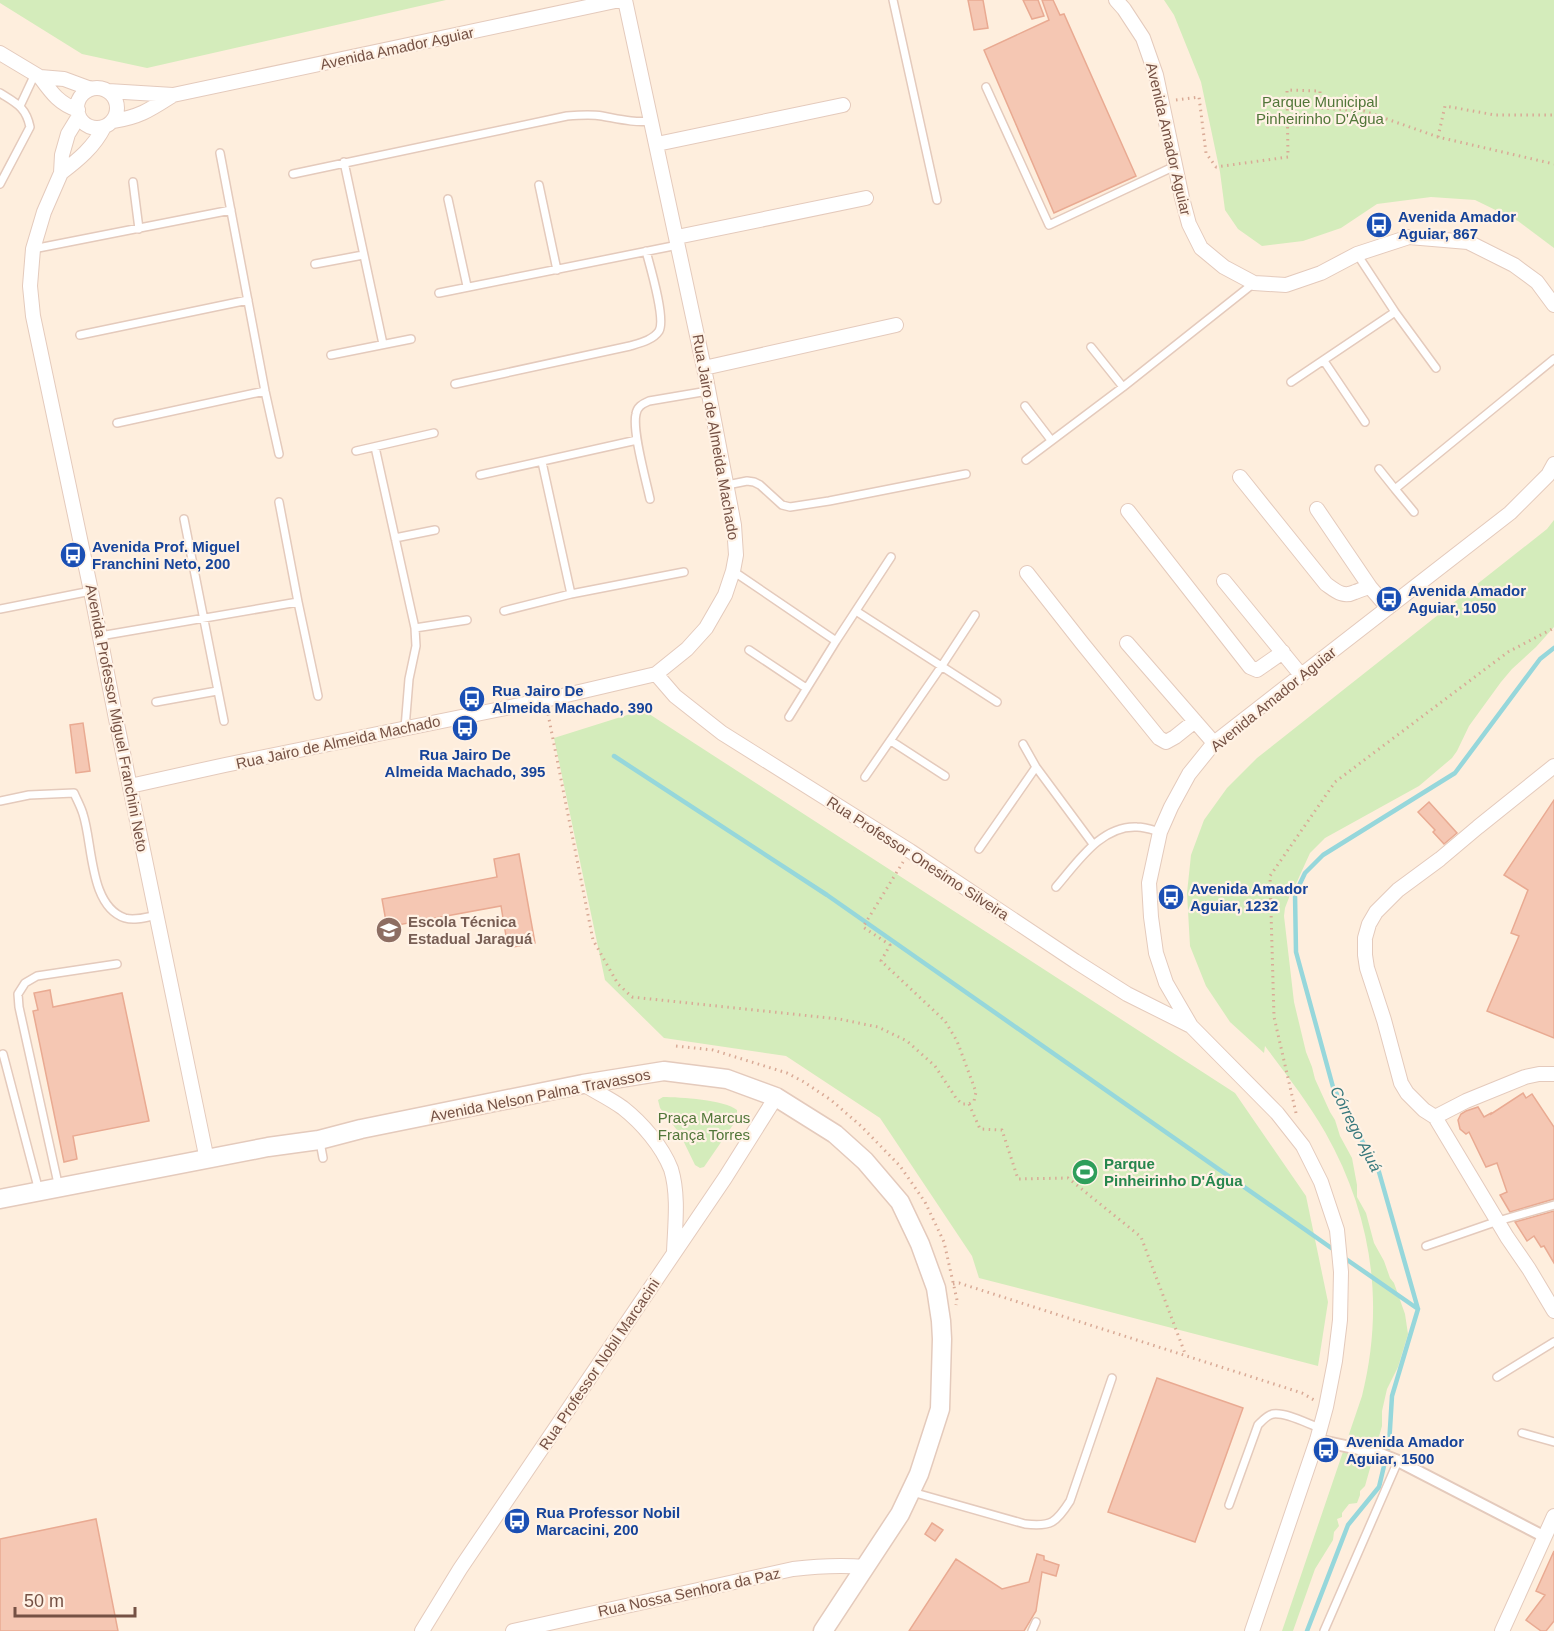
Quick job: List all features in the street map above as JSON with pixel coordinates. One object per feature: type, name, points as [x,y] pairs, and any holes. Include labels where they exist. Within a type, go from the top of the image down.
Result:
[{"type":"street","name":"Avenida Amador Aguiar","points":[[108,91],[173,95],[620,0]]},
{"type":"street","name":"Rua Jairo de Almeida Machado","points":[[130,786],[545,700],[656,674],[687,649],[706,628],[725,595],[734,571],[736,555],[734,525],[704,368],[626,0]]},
{"type":"street","name":"Avenida Amador Aguiar","points":[[1116,0],[1143,38],[1156,75],[1189,224],[1201,248],[1224,267],[1254,283],[1286,285],[1322,273],[1357,254],[1409,237],[1468,242],[1514,265],[1537,282],[1554,305]]},
{"type":"street","points":[[0,53],[38,76],[54,97],[78,113],[85,124],[94,128],[109,124]]},
{"type":"street","points":[[38,76],[63,79],[91,89]]},
{"type":"street","points":[[100,88],[108,91],[116,99],[117,111],[82,157],[61,173],[62,155],[83,94],[91,89],[100,88]]},
{"type":"street","name":"Avenida Amador Aguiar","points":[[109,124],[146,113],[173,95]]},
{"type":"street","points":[[657,144],[843,105]]},
{"type":"street","name":"Avenida Professor Miguel Franchini Neto","points":[[61,173],[44,212],[33,249],[30,286],[33,316],[207,1160]]},
{"type":"street","points":[[677,241],[866,198]]},
{"type":"street","points":[[704,368],[896,325]]},
{"type":"street","name":"Avenida Amador Aguiar","points":[[1252,1631],[1326,1407],[1340,1320],[1341,1272],[1337,1230],[1321,1182],[1303,1146],[1277,1113],[1191,1026],[1166,983],[1156,953],[1149,883],[1161,832],[1171,807],[1189,774],[1214,743],[1510,513],[1548,475],[1554,464]]},
{"type":"street","points":[[1240,477],[1326,584],[1342,595],[1353,594],[1370,587]]},
{"type":"street","points":[[1317,509],[1370,587],[1388,608]]},
{"type":"street","points":[[1128,511],[1250,668],[1257,670],[1283,652]]},
{"type":"street","points":[[1027,573],[1159,738],[1166,742],[1195,721]]},
{"type":"street","points":[[1224,580],[1301,675]]},
{"type":"street","points":[[1128,644],[1214,743]]},
{"type":"street","name":"Rua Professor Onesimo Silveira","points":[[656,674],[675,696],[722,733],[910,851],[1127,994],[1191,1026]]},
{"type":"street","points":[[1554,766],[1440,860],[1385,901],[1369,924],[1365,938],[1367,968],[1395,1055],[1401,1083],[1407,1093],[1435,1118],[1554,1311]]},
{"type":"street","name":"Avenida Nelson Palma Travassos","points":[[0,1199],[268,1147],[321,1149],[361,1129],[584,1084],[664,1071],[727,1079],[776,1097],[835,1134],[865,1161],[900,1202],[920,1244],[936,1288],[942,1339],[940,1409],[919,1474],[900,1514],[823,1631]]},
{"type":"street","points":[[1435,1118],[1466,1101],[1525,1077],[1554,1074]]},
{"type":"street","points":[[584,1084],[622,1107],[642,1125],[658,1145],[670,1169],[674,1186],[676,1211],[674,1252]]},
{"type":"street","name":"Rua Professor Nobil Marcacini","points":[[422,1631],[460,1569],[731,1168],[776,1097]]},
{"type":"street","points":[[1318,1434],[1398,1461],[1545,1537]]},
{"type":"street","points":[[1502,1631],[1554,1516]]},
{"type":"street","name":"Rua Nossa Senhora da Paz","points":[[513,1631],[794,1569],[820,1565],[866,1567]]},
{"type":"lane","points":[[893,0],[938,200]]},
{"type":"lane","points":[[20,106],[38,76]]},
{"type":"lane","points":[[986,87],[1048,225],[1176,166]]},
{"type":"lane","points":[[0,93],[20,106],[30,127],[0,184]]},
{"type":"lane","points":[[293,174],[567,116],[593,115],[640,123],[652,121]]},
{"type":"lane","points":[[220,153],[279,454]]},
{"type":"lane","points":[[344,162],[383,344]]},
{"type":"lane","points":[[133,182],[139,229]]},
{"type":"lane","points":[[539,185],[557,270]]},
{"type":"lane","points":[[448,200],[467,286]]},
{"type":"lane","points":[[33,249],[231,210]]},
{"type":"lane","points":[[439,293],[646,251],[677,241]]},
{"type":"lane","points":[[455,384],[630,346],[653,338],[662,324],[646,251]]},
{"type":"lane","points":[[1357,254],[1395,312],[1436,368]]},
{"type":"lane","points":[[315,264],[363,255]]},
{"type":"lane","points":[[1026,460],[1123,387],[1254,283]]},
{"type":"lane","points":[[80,335],[248,300]]},
{"type":"lane","points":[[1291,382],[1395,312]]},
{"type":"lane","points":[[331,355],[411,339]]},
{"type":"lane","points":[[1091,347],[1123,387]]},
{"type":"lane","points":[[1395,489],[1554,359]]},
{"type":"lane","points":[[1324,361],[1365,422]]},
{"type":"lane","points":[[117,423],[265,391]]},
{"type":"lane","points":[[650,499],[635,422],[636,412],[640,406],[656,399],[708,391]]},
{"type":"lane","points":[[1025,406],[1051,440]]},
{"type":"lane","points":[[357,451],[434,433]]},
{"type":"lane","points":[[480,475],[638,440]]},
{"type":"lane","points":[[375,447],[415,628],[416,646],[409,679],[405,728]]},
{"type":"lane","points":[[542,462],[571,594]]},
{"type":"lane","points":[[1379,469],[1414,512]]},
{"type":"lane","points":[[727,485],[754,482],[782,505],[790,507],[966,474]]},
{"type":"lane","points":[[279,502],[318,696]]},
{"type":"lane","points":[[184,519],[224,721]]},
{"type":"lane","points":[[395,538],[435,530]]},
{"type":"lane","points":[[789,717],[891,557]]},
{"type":"lane","points":[[734,571],[836,641]]},
{"type":"lane","points":[[504,610],[571,594],[684,572]]},
{"type":"lane","points":[[0,609],[91,591]]},
{"type":"lane","points":[[100,636],[298,602]]},
{"type":"lane","points":[[856,611],[997,702]]},
{"type":"lane","points":[[865,777],[975,615]]},
{"type":"lane","points":[[415,628],[467,620]]},
{"type":"lane","points":[[749,650],[806,688]]},
{"type":"lane","points":[[156,702],[217,691]]},
{"type":"lane","points":[[891,741],[945,776]]},
{"type":"lane","points":[[1023,744],[1036,767],[1093,844]]},
{"type":"lane","points":[[979,849],[1036,767]]},
{"type":"lane","points":[[0,801],[29,795],[74,793],[84,815],[96,881],[105,901],[114,912],[127,918],[140,919],[157,915]]},
{"type":"lane","points":[[1056,887],[1093,844],[1114,832],[1138,827],[1161,832]]},
{"type":"lane","points":[[59,1188],[19,1007],[18,993],[25,983],[37,976],[117,964]]},
{"type":"lane","points":[[3,1054],[39,1192]]},
{"type":"lane","points":[[1426,1246],[1498,1221],[1554,1205]]},
{"type":"lane","points":[[1497,1377],[1554,1342]]},
{"type":"lane","points":[[911,1491],[1025,1524],[1043,1526],[1060,1517],[1070,1501],[1112,1378]]},
{"type":"lane","points":[[1228,1505],[1258,1425],[1267,1416],[1284,1415],[1318,1434]]},
{"type":"lane","points":[[1522,1433],[1554,1442]]},
{"type":"lane","points":[[1324,1631],[1398,1461]]},
{"type":"lane","points":[[1032,1631],[1036,1622]]},
{"type":"path","points":[[1163,101],[1199,97],[1206,153],[1216,167],[1288,157],[1287,90],[1320,91],[1320,108],[1364,111],[1438,136],[1554,165]]},
{"type":"path","points":[[1438,136],[1445,106],[1495,115],[1554,115]]},
{"type":"path","points":[[1296,1114],[1274,1017],[1270,876],[1335,782],[1508,652],[1554,628]]},
{"type":"path","points":[[545,700],[593,940],[618,984],[632,997],[839,1019],[878,1028],[907,1041],[935,1066],[956,1098],[962,1104],[969,1104],[974,1101],[976,1092],[957,1041],[945,1021],[881,961],[890,945],[863,927],[910,851]]},
{"type":"path","points":[[969,1104],[980,1129],[1002,1130],[1018,1179],[1068,1178],[1141,1237],[1186,1356]]},
{"type":"path","points":[[936,1288],[959,1283],[1302,1393],[1326,1407]]},
{"type":"green space","points":[[0,0],[446,0],[147,68],[82,54],[0,3]]},
{"type":"green space","name":"Parque Municipal Pinheirinho D'Água","points":[[1164,0],[1554,0],[1554,248],[1518,221],[1475,200],[1431,197],[1377,204],[1341,228],[1303,241],[1262,246],[1238,229],[1225,210],[1220,172],[1201,82],[1174,15]]},
{"type":"green space","points":[[1554,520],[1554,627],[1501,682],[1469,726],[1452,758],[1419,786],[1325,838],[1310,853],[1295,886],[1286,885],[1285,891],[1290,895],[1284,916],[1294,1002],[1306,1052],[1315,1079],[1352,1158],[1357,1197],[1366,1213],[1374,1243],[1394,1283],[1405,1314],[1408,1334],[1398,1367],[1387,1389],[1382,1411],[1382,1426],[1365,1486],[1360,1491],[1357,1503],[1349,1504],[1342,1513],[1342,1517],[1337,1519],[1339,1526],[1315,1569],[1293,1631],[1282,1631],[1362,1396],[1373,1328],[1370,1261],[1354,1195],[1325,1132],[1265,1046],[1264,1053],[1230,1022],[1206,986],[1190,946],[1187,893],[1191,855],[1204,820],[1227,788],[1257,758],[1547,529]]},
{"type":"green space","name":"Parque Pinheirinho D'Água","points":[[643,710],[1235,1093],[1306,1196],[1328,1302],[1318,1366],[979,1278],[972,1256],[880,1118],[786,1056],[664,1038],[605,980],[554,738]]},
{"type":"green space","name":"Praça Marcus França Torres","points":[[663,1097],[713,1101],[737,1110],[737,1119],[704,1167],[700,1168],[695,1165],[680,1134],[660,1108],[658,1100]]},
{"type":"building","points":[[968,0],[983,0],[988,28],[974,30]]},
{"type":"building","points":[[1023,0],[1038,0],[1044,16],[1032,19]]},
{"type":"building","points":[[1042,0],[1053,0],[1060,15],[1064,14],[1136,176],[1054,213],[984,50],[1049,20]]},
{"type":"building","points":[[83,723],[90,771],[76,773],[70,725]]},
{"type":"building","points":[[1554,800],[1554,1038],[1487,1011],[1519,936],[1511,933],[1528,890],[1504,875]]},
{"type":"building","points":[[1429,802],[1457,833],[1444,844],[1433,832],[1435,830],[1418,812]]},
{"type":"building","points":[[519,854],[535,943],[508,948],[501,906],[387,927],[382,899],[497,877],[494,859]]},
{"type":"building","points":[[50,990],[53,1007],[122,993],[149,1121],[73,1136],[77,1159],[64,1162],[33,1011],[38,1010],[34,993]]},
{"type":"building","points":[[1523,1093],[1526,1098],[1532,1094],[1554,1127],[1554,1199],[1510,1212],[1500,1195],[1507,1192],[1497,1163],[1486,1167],[1469,1132],[1466,1134],[1460,1129],[1458,1120],[1461,1114],[1478,1107],[1484,1117]]},
{"type":"building","points":[[1554,1211],[1554,1263],[1544,1246],[1541,1247],[1534,1236],[1527,1241],[1515,1222]]},
{"type":"building","points":[[1157,1378],[1243,1408],[1195,1542],[1108,1512]]},
{"type":"building","points":[[96,1519],[118,1631],[0,1631],[0,1539]]},
{"type":"building","points":[[932,1523],[943,1530],[935,1541],[925,1534]]},
{"type":"building","points":[[1554,1551],[1554,1621],[1546,1631],[1541,1631],[1526,1620],[1545,1595],[1536,1591]]},
{"type":"building","points":[[1037,1554],[1044,1556],[1044,1560],[1059,1565],[1056,1576],[1042,1572],[1036,1611],[1024,1631],[909,1631],[956,1559],[1002,1589],[1029,1582]]},
{"type":"waterway","name":"Córrego Ajuá","points":[[1307,1631],[1348,1525],[1379,1487],[1389,1445],[1392,1396],[1418,1309],[1379,1172],[1333,1087],[1296,952],[1295,894],[1305,873],[1323,855],[1455,773],[1540,659],[1554,648]]},
{"type":"waterway","points":[[614,756],[827,895],[1337,1252]]},
{"type":"waterway","points":[[1343,1257],[1418,1309]]},
{"type":"place","name":"Avenida Amador Aguiar, 867","points":[[1379,225]]},
{"type":"place","name":"Avenida Prof. Miguel Franchini Neto, 200","points":[[73,555]]},
{"type":"place","name":"Avenida Amador Aguiar, 1050","points":[[1389,599]]},
{"type":"place","name":"Rua Jairo De Almeida Machado, 390","points":[[472,699]]},
{"type":"place","name":"Rua Jairo De Almeida Machado, 395","points":[[465,728]]},
{"type":"place","name":"Avenida Amador Aguiar, 1232","points":[[1171,897]]},
{"type":"place","name":"Escola Técnica Estadual Jaraguá","points":[[389,930]]},
{"type":"place","name":"Parque Pinheirinho D'Água","points":[[1085,1172]]},
{"type":"place","name":"Avenida Amador Aguiar, 1500","points":[[1326,1450]]},
{"type":"place","name":"Rua Professor Nobil Marcacini, 200","points":[[517,1521]]}]
